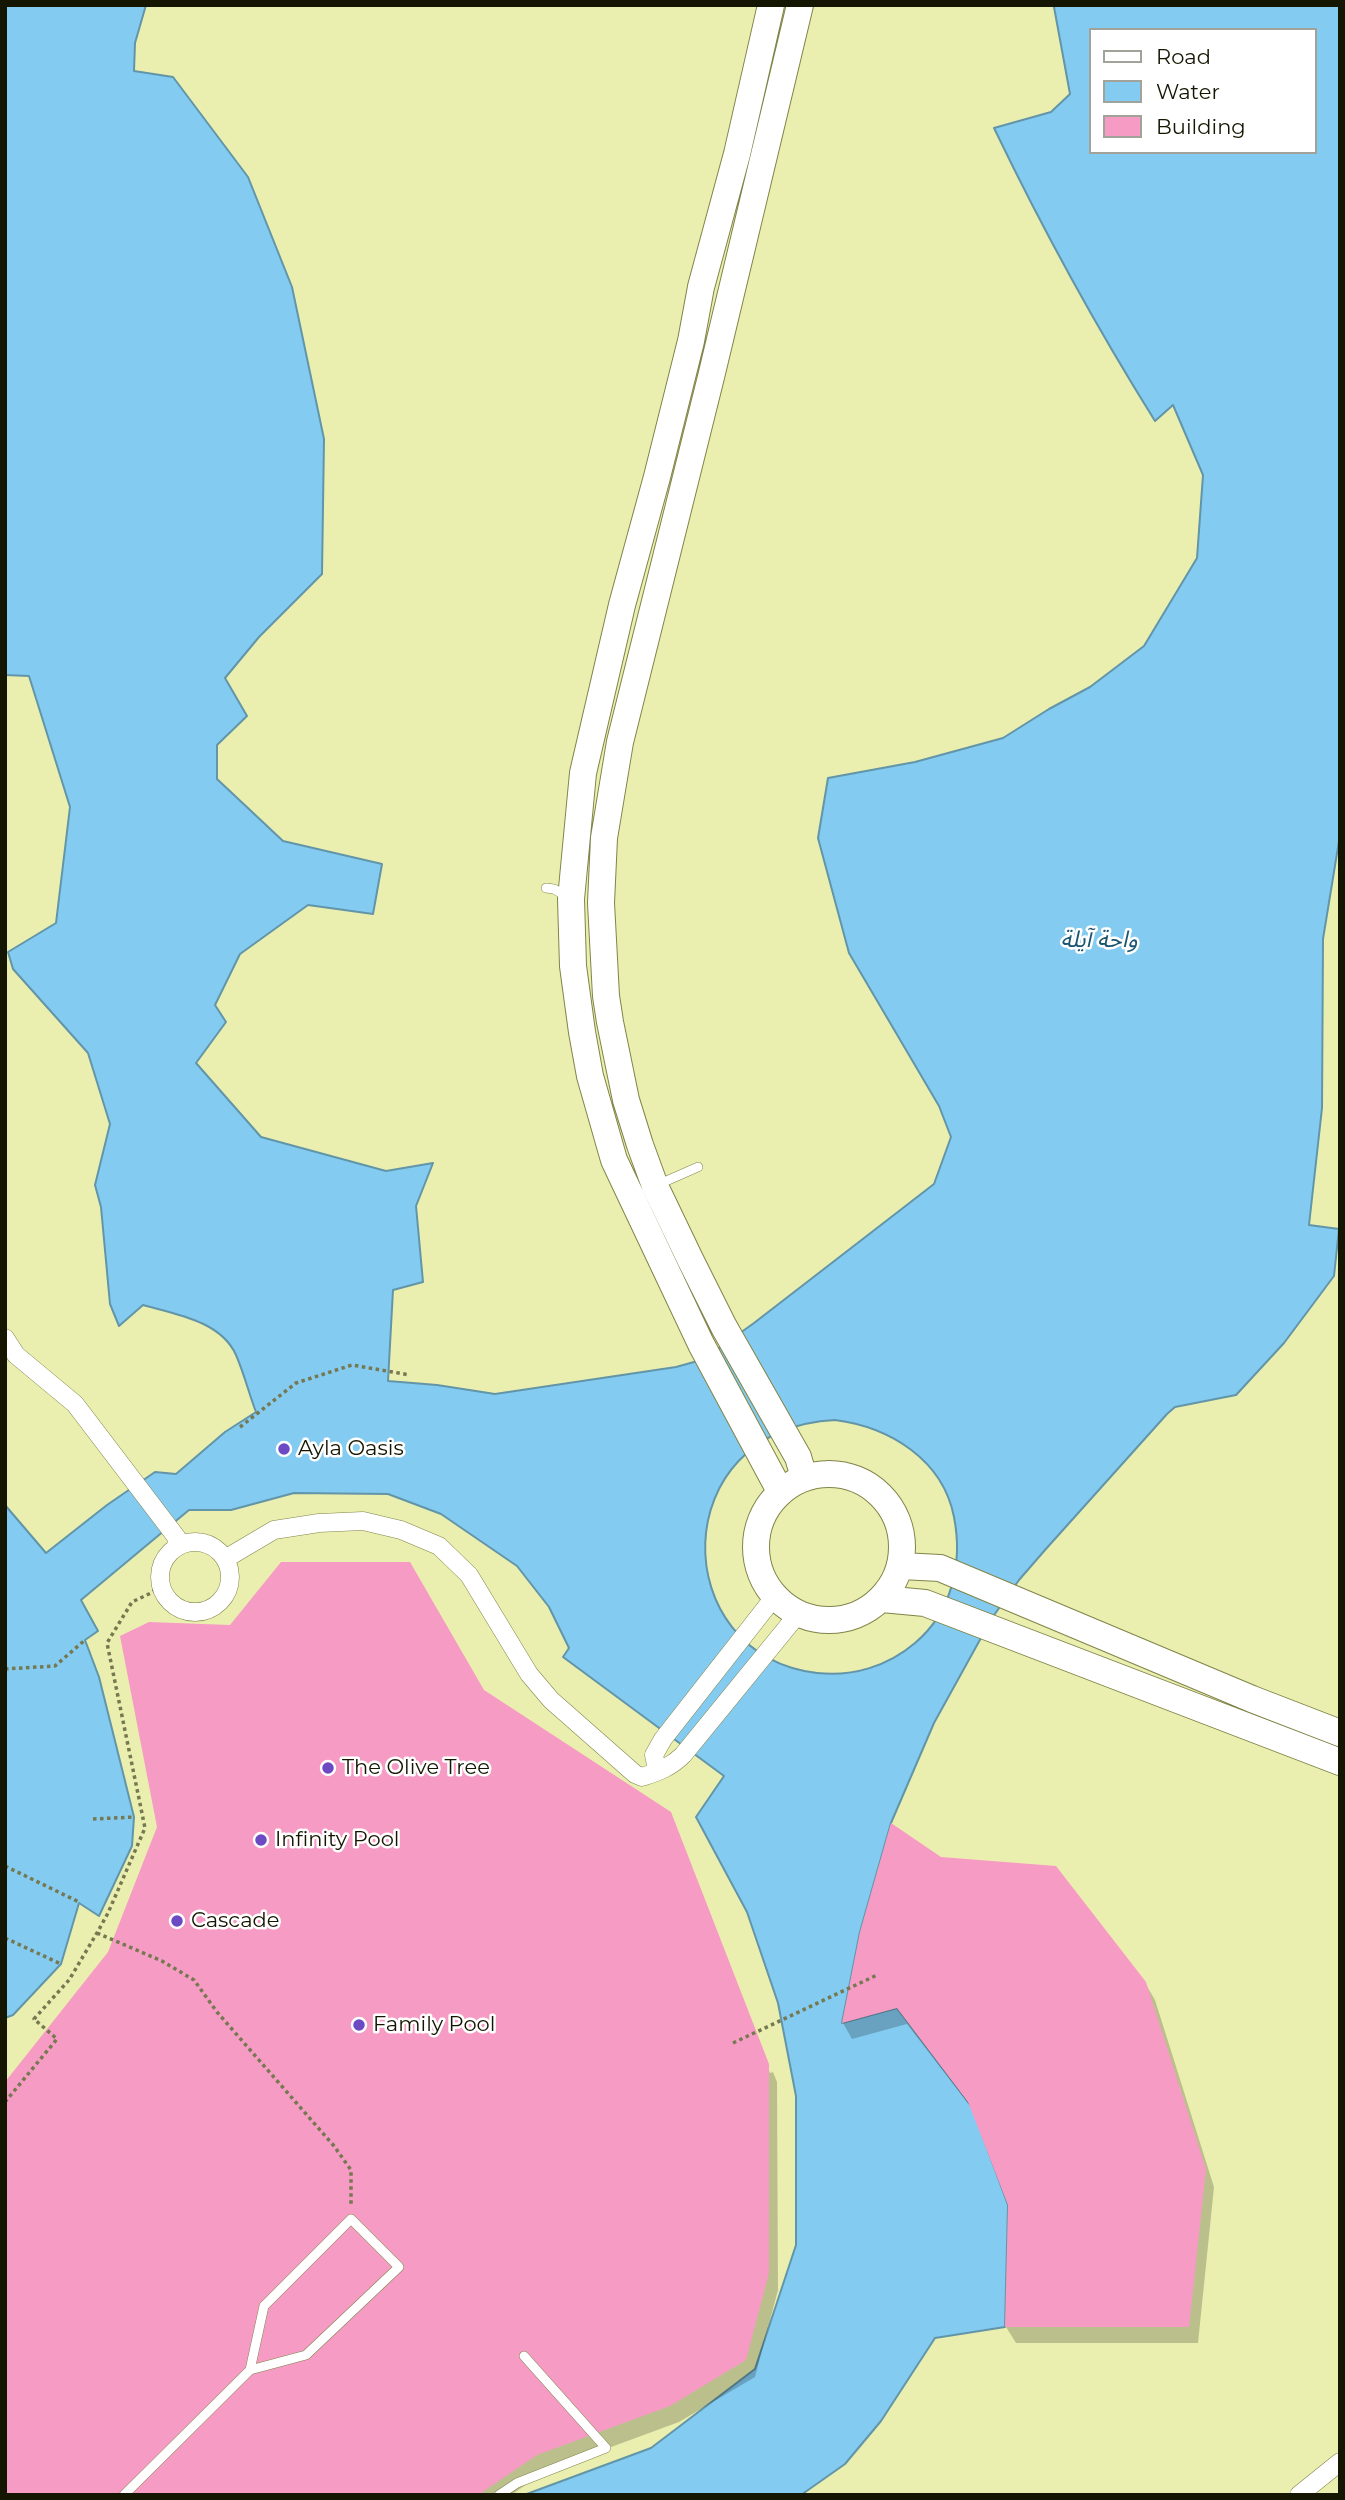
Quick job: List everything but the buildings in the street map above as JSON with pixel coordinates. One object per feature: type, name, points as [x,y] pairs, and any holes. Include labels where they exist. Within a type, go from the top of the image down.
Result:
[{"type":"street","points":[[771,5],[737,154],[701,287],[691,341],[628,581],[583,773],[571,899],[573,966],[590,1076],[614,1160],[701,1344],[777,1484]]},
{"type":"street","points":[[800,5],[714,366],[620,742],[604,838],[601,903],[610,1022],[625,1100],[655,1186],[724,1327],[801,1467],[862,1480],[879,1492],[892,1508],[900,1526],[903,1546],[901,1566],[882,1599],[864,1612],[842,1620],[792,1620],[769,1604],[760,1571],[756,1543],[763,1515],[777,1484],[801,1467]]},
{"type":"street","points":[[5,1338],[16,1355],[75,1404],[137,1483],[176,1543]]},
{"type":"street","points":[[225,1559],[274,1530],[341,1522],[363,1521],[401,1530],[439,1546],[469,1575],[529,1674],[551,1700],[635,1774],[642,1777],[670,1767],[683,1755],[792,1620]]},
{"type":"street","points":[[176,1543],[203,1543],[215,1549],[225,1559],[230,1571],[230,1585],[224,1597],[214,1607],[202,1612],[188,1611],[176,1606],[160,1586],[161,1570],[176,1543]]},
{"type":"street","points":[[901,1566],[940,1568],[1252,1699],[1340,1733]]},
{"type":"street","points":[[882,1599],[925,1603],[1340,1762]]},
{"type":"street","points":[[1011,1636],[1027,1603]]},
{"type":"street","points":[[657,1770],[654,1755],[663,1739],[769,1604]]},
{"type":"street","points":[[1299,2495],[1340,2462]]},
{"type":"lane","points":[[547,888],[571,899]]},
{"type":"lane","points":[[629,1195],[698,1167]]},
{"type":"lane","points":[[124,2495],[250,2370],[306,2355],[400,2267],[351,2219],[264,2306],[250,2370]]},
{"type":"lane","points":[[499,2495],[517,2483],[606,2448],[524,2356]]},
{"type":"path","points":[[240,1427],[296,1383],[352,1365],[410,1375]]},
{"type":"path","points":[[5,2102],[57,2039],[34,2019],[69,1980],[97,1933],[145,1828],[107,1643],[132,1602],[160,1586]]},
{"type":"path","points":[[5,1669],[55,1666],[85,1640]]},
{"type":"path","points":[[93,1819],[134,1817]]},
{"type":"path","points":[[5,1867],[79,1902]]},
{"type":"path","points":[[97,1933],[162,1961],[194,1980],[217,2012],[334,2146],[351,2170],[351,2219]]},
{"type":"path","points":[[5,1938],[61,1964]]},
{"type":"path","points":[[733,2043],[877,1975]]},
{"type":"water","name":"واحة آيلة","points":[[5,5],[146,5],[135,43],[134,71],[173,77],[248,177],[292,287],[324,439],[322,574],[259,637],[225,678],[247,716],[217,745],[217,779],[283,841],[382,864],[373,914],[308,905],[240,954],[215,1005],[226,1022],[196,1063],[261,1137],[386,1171],[433,1163],[416,1206],[423,1282],[393,1290],[388,1381],[495,1394],[694,1362],[715,1351],[754,1323],[934,1184],[951,1137],[939,1106],[849,953],[818,838],[828,778],[915,762],[1003,738],[1090,687],[1144,646],[1197,558],[1203,475],[1173,405],[1155,421],[1070,277],[994,128],[1051,112],[1070,94],[1054,7],[1056,5],[1340,5],[1340,835],[1323,939],[1322,1108],[1309,1225],[1339,1229],[1334,1276],[1284,1343],[1236,1395],[1175,1407],[1045,1550],[992,1618],[934,1723],[891,1823],[860,1932],[842,2023],[897,2008],[972,2107],[1008,2205],[1005,2327],[935,2338],[881,2421],[845,2464],[801,2495],[524,2495],[651,2448],[755,2369],[796,2245],[796,2096],[778,2003],[747,1912],[696,1817],[724,1776],[563,1657],[569,1648],[549,1607],[517,1566],[441,1514],[388,1494],[294,1493],[231,1510],[189,1510],[81,1600],[98,1631],[85,1640],[99,1677],[134,1817],[132,1846],[99,1916],[79,1903],[61,1964],[13,2015],[5,2018],[5,1505],[46,1553],[107,1505],[155,1472],[176,1474],[225,1432],[256,1412],[236,1355],[220,1334],[183,1316],[143,1305],[119,1326],[110,1304],[101,1207],[95,1185],[110,1124],[88,1053],[13,969],[8,952],[56,923],[70,807],[29,676],[5,675]],"holes":[[[835,1420],[875,1430],[911,1450],[926,1463],[938,1479],[948,1497],[954,1517],[957,1552],[955,1569],[952,1586],[938,1617],[928,1631],[905,1651],[869,1668],[844,1673],[817,1673],[767,1657],[732,1627],[711,1587],[705,1543],[714,1499],[739,1461],[779,1433]]]},
{"type":"place","name":"Ayla Oasis","points":[[284,1449]]},
{"type":"place","name":"The Olive Tree","points":[[328,1768]]},
{"type":"place","name":"Infinity Pool","points":[[261,1840]]},
{"type":"place","name":"Cascade","points":[[177,1921]]},
{"type":"place","name":"Family Pool","points":[[359,2025]]}]
